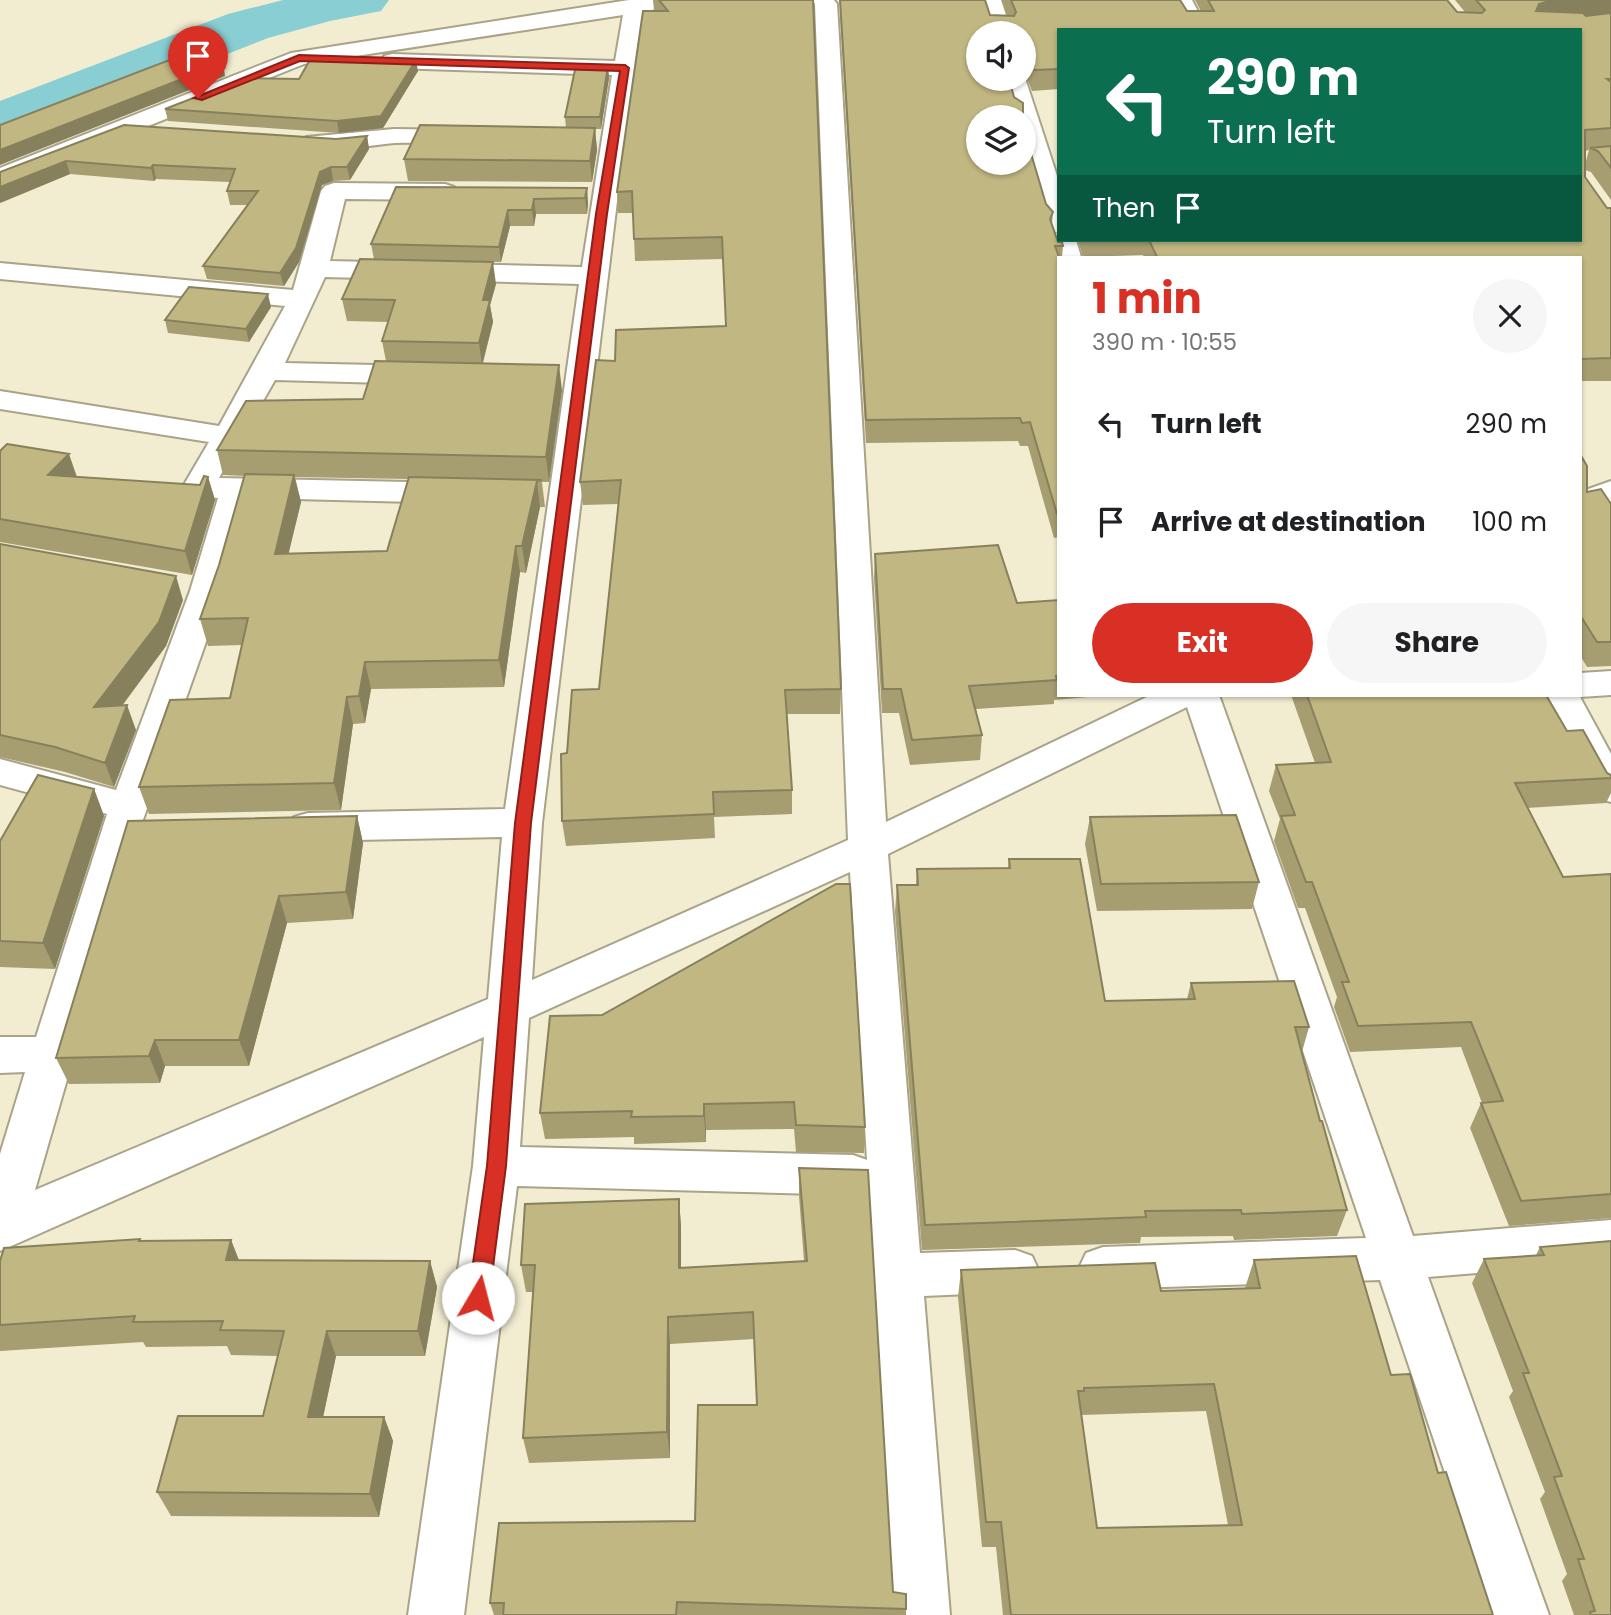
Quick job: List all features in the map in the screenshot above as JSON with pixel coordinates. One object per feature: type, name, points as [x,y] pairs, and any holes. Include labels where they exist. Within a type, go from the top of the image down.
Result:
[{"type":"street","points":[[0,177],[299,58],[676,0]]},
{"type":"street","points":[[1181,0],[1197,28]]},
{"type":"street","points":[[908,2],[991,1],[997,21]]},
{"type":"street","points":[[834,3],[868,847],[922,1615]]},
{"type":"street","points":[[436,1615],[496,1166],[552,495],[567,379],[594,276],[591,193],[599,140],[625,68],[635,5]]},
{"type":"street","points":[[299,58],[625,68]]},
{"type":"street","points":[[1019,91],[1057,218]]},
{"type":"street","points":[[123,128],[176,132]]},
{"type":"street","points":[[295,140],[339,143],[394,136],[490,138]]},
{"type":"street","points":[[469,192],[334,191],[314,270],[303,299],[267,371],[198,488],[484,494]]},
{"type":"street","points":[[314,270],[594,276]]},
{"type":"street","points":[[0,271],[303,299]]},
{"type":"street","points":[[267,371],[444,375]]},
{"type":"street","points":[[0,400],[227,436]]},
{"type":"street","points":[[0,1228],[194,588],[237,488]]},
{"type":"street","points":[[1582,503],[1611,491]]},
{"type":"street","points":[[1582,685],[1611,683]]},
{"type":"street","points":[[0,1228],[507,1009],[868,847],[1177,697]]},
{"type":"street","points":[[1202,697],[1521,1615]]},
{"type":"street","points":[[1562,697],[1611,789]]},
{"type":"street","points":[[0,772],[125,819],[162,830]]},
{"type":"street","points":[[273,828],[523,823]]},
{"type":"street","points":[[0,1055],[52,1054]]},
{"type":"street","points":[[496,1166],[893,1176]]},
{"type":"street","points":[[900,1275],[1398,1258],[1611,1241]]},
{"type":"building","points":[[659,0],[813,0],[841,689],[785,690],[792,790],[713,792],[714,814],[562,821],[561,754],[567,753],[572,690],[599,689],[621,480],[580,482],[596,360],[615,361],[616,330],[726,326],[722,237],[634,239],[632,191],[617,192],[643,11],[668,11]]},
{"type":"building","points":[[840,0],[985,0],[990,15],[1014,16],[1016,12],[1011,0],[1180,0],[1187,11],[1214,11],[1208,0],[1447,0],[1457,12],[1482,13],[1485,10],[1476,0],[1556,0],[1539,4],[1536,11],[1583,13],[1586,16],[1611,13],[1611,79],[1607,79],[1611,82],[1611,128],[1585,130],[1585,177],[1607,208],[1611,208],[1611,358],[1582,359],[1582,256],[1157,256],[1150,242],[1582,242],[1582,28],[1057,28],[1057,69],[1036,70],[1036,21],[966,21],[966,91],[1012,91],[1014,97],[1023,105],[966,105],[966,175],[1036,175],[1036,170],[1046,204],[1053,212],[1050,219],[1057,242],[1062,242],[1063,246],[1055,246],[1059,256],[1057,514],[1030,422],[1022,423],[1020,418],[866,420]]},
{"type":"building","points":[[198,49],[223,63],[0,150],[0,125]]},
{"type":"building","points":[[311,58],[416,60],[381,116],[337,121],[165,109],[245,78],[299,79]]},
{"type":"building","points":[[576,65],[608,66],[600,117],[565,117]]},
{"type":"building","points":[[124,125],[336,139],[367,136],[347,167],[331,167],[320,172],[296,248],[280,273],[203,266],[258,191],[227,191],[235,169],[153,165],[151,168],[66,161],[0,187],[0,172]]},
{"type":"building","points":[[420,125],[595,128],[590,161],[404,159]]},
{"type":"building","points":[[1611,146],[1611,168],[1598,151],[1590,148]]},
{"type":"building","points":[[396,187],[587,188],[585,198],[534,199],[532,210],[508,210],[499,247],[371,244]]},
{"type":"building","points":[[360,259],[493,262],[483,300],[490,300],[479,343],[382,341],[395,300],[342,299]]},
{"type":"building","points":[[189,287],[268,294],[246,329],[165,320]]},
{"type":"building","points":[[375,361],[559,365],[546,457],[217,450],[246,401],[363,399]]},
{"type":"building","points":[[7,444],[69,454],[48,475],[200,485],[204,476],[208,477],[185,551],[0,519],[0,451]]},
{"type":"building","points":[[1582,457],[1587,466],[1587,492],[1601,489],[1611,504],[1611,642],[1597,642],[1582,618]]},
{"type":"building","points":[[245,474],[294,475],[275,554],[387,551],[409,477],[542,480],[537,481],[522,546],[516,546],[499,660],[365,662],[359,696],[347,697],[334,783],[139,787],[170,700],[230,698],[248,618],[200,619],[219,565]]},
{"type":"building","points":[[0,544],[176,576],[159,622],[94,707],[127,705],[105,763],[55,747],[0,735]]},
{"type":"building","points":[[998,545],[1017,603],[1057,600],[1057,680],[969,686],[982,735],[912,740],[901,689],[883,689],[875,554]]},
{"type":"building","points":[[1308,697],[1547,697],[1567,731],[1583,730],[1611,778],[1515,783],[1563,877],[1611,874],[1611,1194],[1521,1201],[1481,1103],[1503,1101],[1471,1022],[1358,1026],[1342,982],[1349,982],[1312,882],[1306,882],[1281,816],[1295,815],[1276,765],[1331,762]]},
{"type":"building","points":[[38,775],[94,789],[43,943],[0,941],[0,841]]},
{"type":"building","points":[[1236,815],[1259,882],[1101,884],[1090,817]]},
{"type":"building","points":[[357,816],[346,892],[279,896],[239,1040],[155,1040],[149,1056],[56,1058],[128,821]]},
{"type":"building","points":[[1009,859],[1080,859],[1105,1001],[1195,999],[1191,983],[1294,981],[1309,1027],[1295,1027],[1347,1210],[1242,1214],[1241,1210],[1145,1211],[1146,1217],[925,1225],[897,885],[918,885],[917,869],[1010,868]]},
{"type":"building","points":[[836,884],[850,884],[865,1127],[796,1125],[794,1102],[704,1104],[704,1116],[631,1117],[632,1111],[540,1113],[550,1016],[602,1015]]},
{"type":"building","points":[[799,1168],[868,1170],[893,1592],[906,1594],[906,1609],[677,1602],[676,1615],[503,1615],[504,1603],[490,1603],[499,1523],[695,1521],[698,1405],[757,1405],[753,1312],[668,1317],[667,1432],[523,1438],[535,1265],[521,1265],[525,1204],[679,1199],[679,1268],[807,1261]]},
{"type":"building","points":[[140,1239],[139,1241],[231,1240],[226,1260],[430,1261],[418,1331],[327,1331],[308,1417],[384,1417],[370,1494],[157,1492],[178,1416],[263,1416],[284,1331],[220,1330],[223,1321],[133,1322],[135,1316],[0,1325],[0,1261],[4,1248]]},
{"type":"building","points":[[1611,1241],[1611,1615],[1591,1615],[1590,1612],[1595,1611],[1578,1559],[1584,1559],[1554,1477],[1562,1476],[1523,1373],[1529,1373],[1484,1259],[1544,1255],[1540,1247]]},
{"type":"building","points":[[1356,1256],[1391,1375],[1410,1374],[1438,1473],[1446,1472],[1493,1615],[1011,1615],[1001,1522],[986,1522],[961,1270],[1155,1263],[1161,1291],[1260,1288],[1254,1260]],"holes":[[[1214,1384],[1242,1525],[1097,1528],[1078,1391],[1084,1391],[1084,1388]]]},
{"type":"waterway","points":[[0,122],[248,26],[327,5],[362,0]]},
{"type":"route","points":[[198,98],[299,58],[625,68],[602,214],[523,823],[496,1166],[478,1298]]}]
